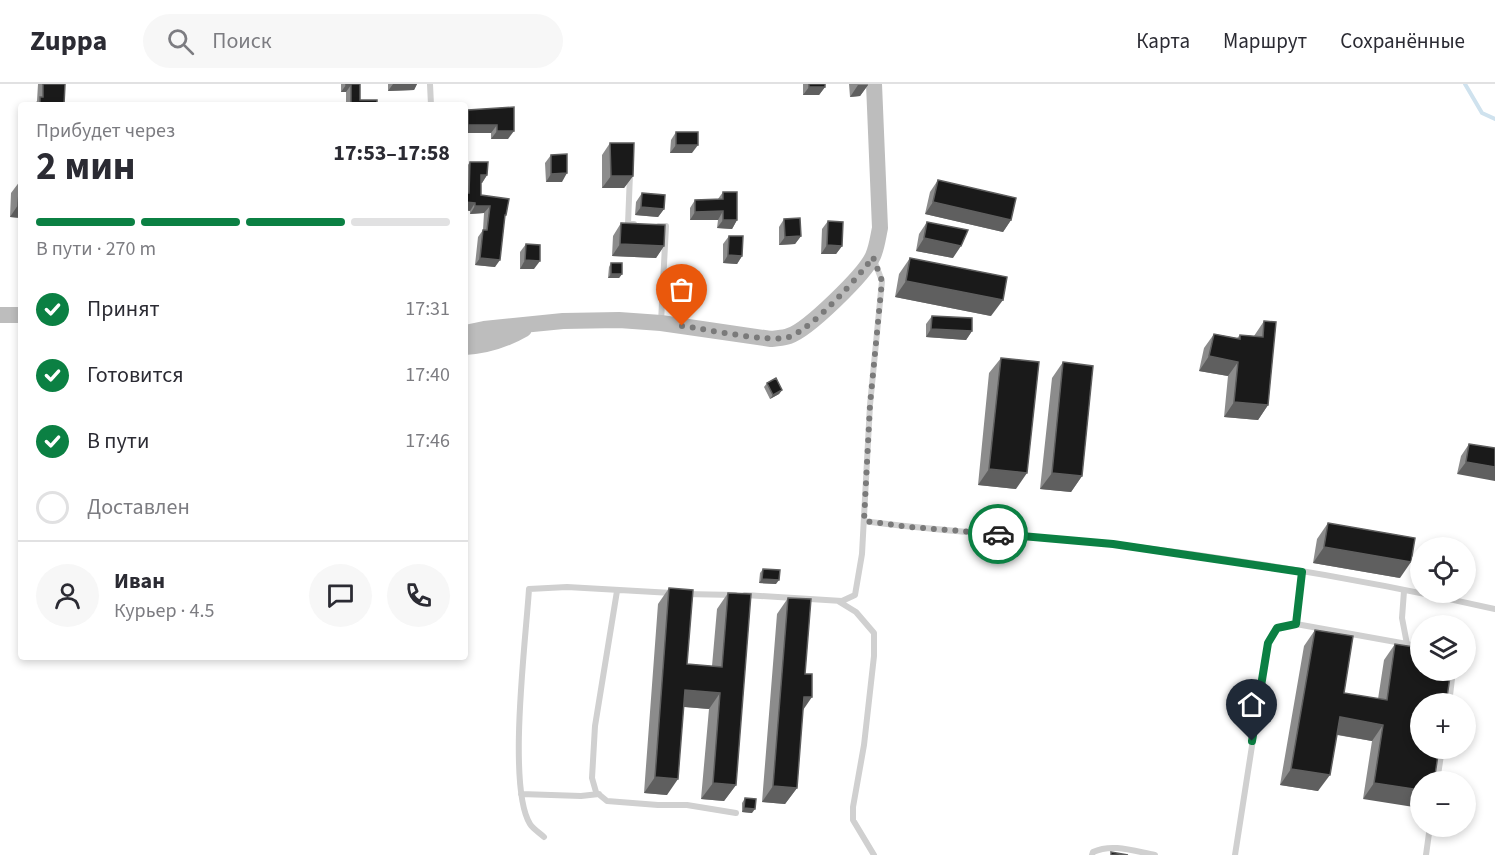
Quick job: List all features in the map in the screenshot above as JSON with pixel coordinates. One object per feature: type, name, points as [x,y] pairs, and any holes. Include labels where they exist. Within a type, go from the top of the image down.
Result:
[{"type":"street","points":[[468,332],[484,328],[563,321],[619,320],[661,322],[771,339],[789,337],[803,329],[863,271],[873,257],[879,228],[874,84]]},
{"type":"street","points":[[0,315],[18,315]]},
{"type":"street","points":[[468,347],[483,346],[509,338],[530,325]]},
{"type":"lane","points":[[430,84],[430,102]]},
{"type":"lane","points":[[630,171],[628,224],[637,224]]},
{"type":"lane","points":[[647,225],[666,226],[661,322]]},
{"type":"lane","points":[[544,837],[531,824],[521,794],[519,768],[529,589],[567,586],[617,591],[769,595],[838,601],[855,595],[862,554],[870,405],[882,281],[873,257]]},
{"type":"lane","points":[[864,521],[1113,544],[1302,572],[1495,609]]},
{"type":"lane","points":[[1296,624],[1302,572]]},
{"type":"lane","points":[[617,591],[595,726],[592,778],[599,794],[608,801],[687,805],[736,813]]},
{"type":"lane","points":[[1404,591],[1402,618],[1407,644]]},
{"type":"lane","points":[[838,601],[856,612],[874,633],[874,656],[864,745],[853,807],[853,820],[874,855]]},
{"type":"lane","points":[[1235,855],[1268,643],[1277,628],[1296,624],[1410,645]]},
{"type":"lane","points":[[521,794],[581,796],[599,794]]},
{"type":"lane","points":[[1426,855],[1428,837]]},
{"type":"lane","points":[[1092,855],[1093,852],[1102,848],[1116,848],[1155,855]]},
{"type":"building","points":[[43,84],[65,84],[64,102],[40,102],[40,97],[43,97]]},
{"type":"building","points":[[360,84],[360,100],[377,100],[377,102],[351,102],[351,85],[346,85]]},
{"type":"building","points":[[809,84],[825,84],[825,87],[809,87]]},
{"type":"building","points":[[514,107],[514,131],[497,131],[497,125],[468,125],[468,110]]},
{"type":"building","points":[[676,132],[698,132],[698,145],[676,145]]},
{"type":"building","points":[[610,143],[634,143],[633,176],[611,176]]},
{"type":"building","points":[[567,154],[567,173],[551,174],[551,155]]},
{"type":"building","points":[[470,162],[488,162],[487,175],[481,175],[481,195],[509,199],[500,260],[480,258],[483,230],[487,230],[490,206],[475,206],[475,203],[468,202]]},
{"type":"building","points":[[938,180],[1016,198],[1011,220],[933,202]]},
{"type":"building","points":[[723,192],[737,192],[737,220],[723,220],[723,211],[695,212],[695,200],[723,199]]},
{"type":"building","points":[[642,193],[665,195],[664,209],[641,207]]},
{"type":"building","points":[[800,218],[801,236],[785,237],[784,219]]},
{"type":"building","points":[[828,221],[843,222],[842,246],[827,245]]},
{"type":"building","points":[[927,222],[968,230],[961,246],[924,238]]},
{"type":"building","points":[[621,223],[665,225],[664,246],[620,244]]},
{"type":"building","points":[[729,236],[743,236],[742,256],[728,255]]},
{"type":"building","points":[[526,244],[540,245],[540,261],[525,260]]},
{"type":"building","points":[[910,258],[1007,277],[1003,300],[906,281]]},
{"type":"building","points":[[611,263],[622,263],[622,274],[611,274]]},
{"type":"building","points":[[932,316],[972,318],[972,331],[931,329]]},
{"type":"building","points":[[1264,321],[1276,322],[1268,405],[1234,402],[1238,362],[1209,356],[1214,334],[1240,339],[1240,335],[1263,337]]},
{"type":"building","points":[[1001,358],[1039,362],[1027,473],[989,469]]},
{"type":"building","points":[[1063,362],[1093,366],[1082,476],[1052,473]]},
{"type":"building","points":[[776,378],[782,390],[773,395],[767,383]]},
{"type":"building","points":[[1469,444],[1495,448],[1495,467],[1466,462]]},
{"type":"building","points":[[1328,523],[1410,537],[1410,562],[1324,547]]},
{"type":"building","points":[[763,569],[780,570],[779,580],[762,579]]},
{"type":"building","points":[[669,588],[693,590],[687,664],[722,667],[728,593],[751,594],[736,785],[713,783],[720,693],[685,690],[678,779],[655,777]]},
{"type":"building","points":[[788,598],[811,599],[805,674],[812,674],[812,697],[804,697],[797,788],[773,786]]},
{"type":"building","points":[[1315,630],[1353,636],[1344,693],[1387,700],[1395,644],[1410,646],[1410,681],[1449,681],[1448,693],[1410,693],[1410,759],[1437,759],[1436,771],[1410,771],[1410,788],[1374,783],[1383,725],[1340,717],[1330,775],[1291,769]]},
{"type":"building","points":[[745,798],[756,799],[755,809],[744,808]]},
{"type":"building","points":[[1111,852],[1128,855],[1111,855]]},
{"type":"waterway","points":[[1465,84],[1482,113],[1495,119]]},
{"type":"way so far","points":[[682,326],[771,339],[789,337],[803,329],[823,311],[863,271],[873,257],[882,281],[870,405],[864,521],[998,534]]},
{"type":"route","points":[[998,534],[1113,544],[1302,572],[1296,624],[1277,628],[1268,643],[1252,741]]}]
